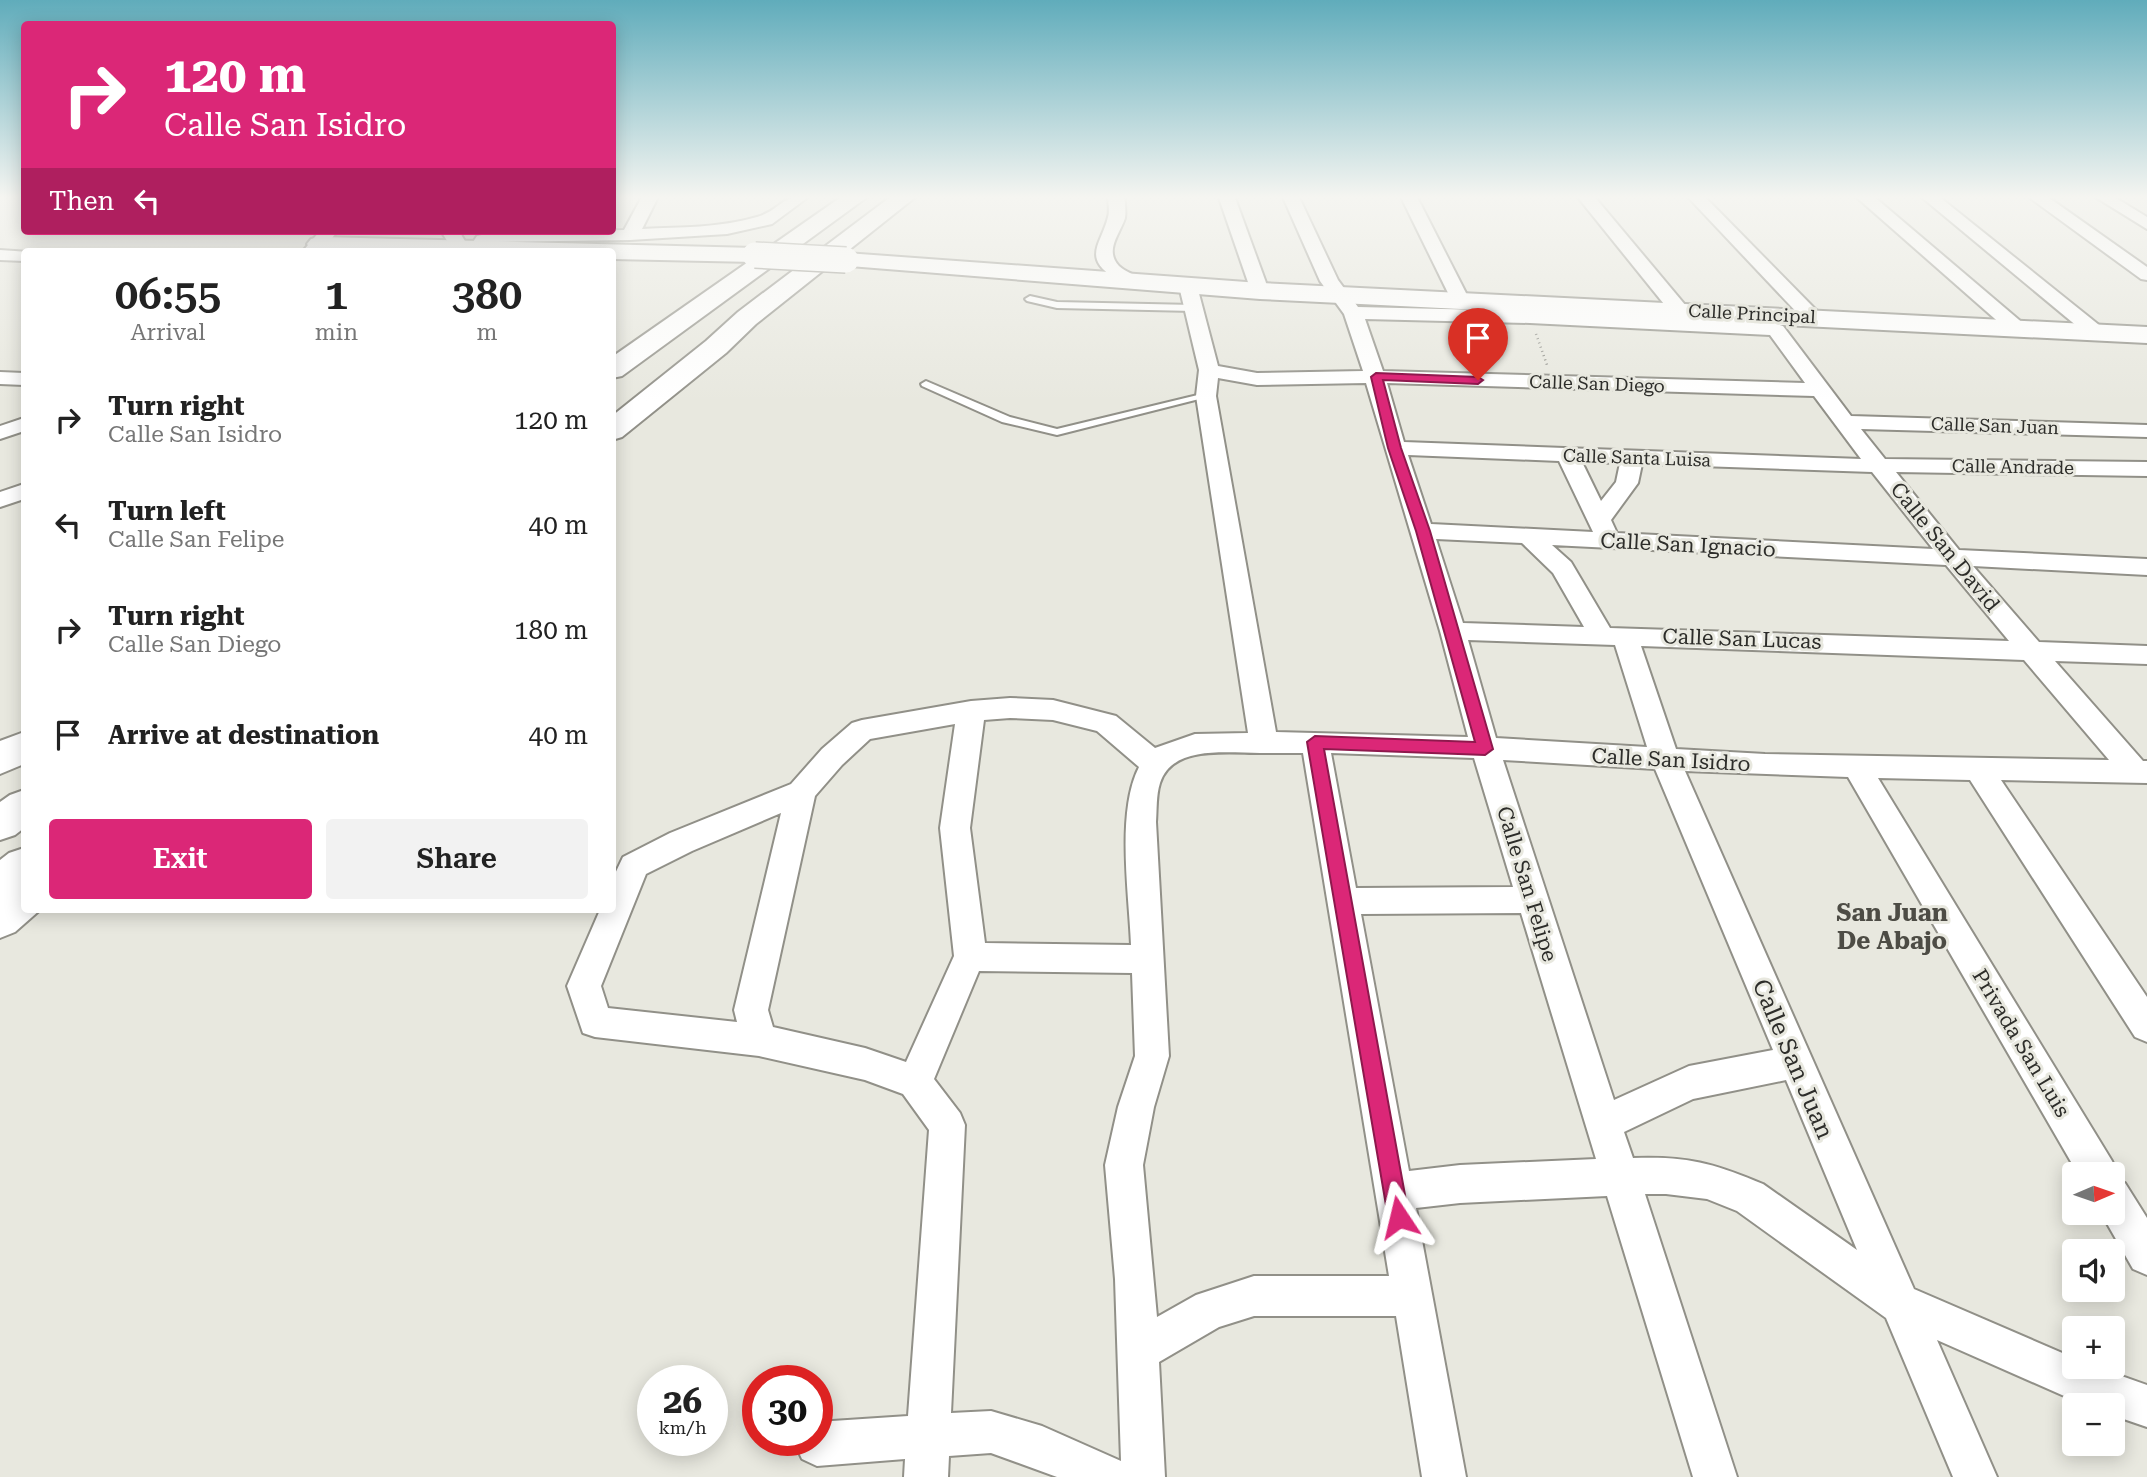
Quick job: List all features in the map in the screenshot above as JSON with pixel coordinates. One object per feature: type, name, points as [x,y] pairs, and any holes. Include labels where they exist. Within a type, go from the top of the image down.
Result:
[{"type":"main road","points":[[616,367],[764,264]]},
{"type":"main road","points":[[616,413],[817,264]]},
{"type":"main road","name":"Calle Principal","points":[[896,264],[1140,283],[1191,297],[1260,291],[1345,303],[1460,299],[1679,310],[1771,322],[1811,316],[2147,335]]},
{"type":"main road","points":[[616,427],[716,347],[747,317]]},
{"type":"main road","points":[[1771,322],[1941,343],[2147,352]]},
{"type":"main road","points":[[616,375],[682,323]]},
{"type":"main road","points":[[0,759],[21,748]]},
{"type":"main road","points":[[0,824],[21,808]]},
{"type":"main road","points":[[0,884],[21,867]]},
{"type":"main road","points":[[0,919],[21,902]]},
{"type":"street","points":[[1109,264],[1112,269],[1140,283]]},
{"type":"street","points":[[1250,264],[1260,291]]},
{"type":"street","name":"Calle San Felipe","points":[[1325,264],[1345,303],[1376,377],[1485,749],[1715,1477]]},
{"type":"street","points":[[1442,264],[1460,299]]},
{"type":"street","points":[[1641,264],[1679,310]]},
{"type":"street","points":[[1761,264],[1811,316]]},
{"type":"street","points":[[1942,264],[2018,329]]},
{"type":"street","points":[[2012,264],[2097,333]]},
{"type":"street","points":[[2131,264],[2147,275]]},
{"type":"street","points":[[1191,297],[1209,370],[1206,397],[1264,743]]},
{"type":"street","points":[[1345,303],[1530,317],[1771,322]]},
{"type":"street","name":"Calle San David","points":[[1771,322],[1843,422],[1952,558],[2032,653],[2141,772]]},
{"type":"street","name":"Calle San Diego","points":[[1209,370],[1257,379],[1376,377],[1819,390]]},
{"type":"street","points":[[0,378],[21,379]]},
{"type":"street","points":[[1206,397],[1257,379]]},
{"type":"street","name":"Calle San Juan","points":[[1843,422],[2147,431]]},
{"type":"street","points":[[0,433],[21,425]]},
{"type":"street","name":"Calle Santa Luisa","points":[[1395,448],[1879,466]]},
{"type":"street","points":[[1568,456],[1610,542]]},
{"type":"street","points":[[1599,520],[1627,483],[1632,458]]},
{"type":"street","name":"Calle Andrade","points":[[1879,466],[2147,469]]},
{"type":"street","points":[[0,500],[21,492]]},
{"type":"street","name":"Calle San Ignacio","points":[[1423,531],[2147,566]]},
{"type":"street","name":"Calle San Juan","points":[[1529,537],[1562,568],[1613,635],[1975,1477]]},
{"type":"street","points":[[1562,568],[1583,540]]},
{"type":"street","name":"Calle San Lucas","points":[[1452,631],[2147,655]]},
{"type":"street","points":[[915,1082],[956,983],[970,957],[955,828],[971,710]]},
{"type":"street","points":[[616,911],[635,866],[681,842],[801,792],[832,757],[862,730],[971,710],[1053,710],[1106,723],[1155,764],[1145,784],[1141,822],[1152,1056],[1136,1107],[1124,1164],[1132,1226],[1143,1477]]},
{"type":"street","points":[[1315,742],[1444,1477]]},
{"type":"street","name":"Calle San Isidro","points":[[1155,764],[1168,752],[1195,744],[1315,742],[1485,749],[1666,761],[2141,772]]},
{"type":"street","name":"Privada San Luis","points":[[1857,767],[2092,1162]]},
{"type":"street","points":[[1978,769],[2147,1026]]},
{"type":"street","points":[[759,1040],[751,1010],[801,792]]},
{"type":"street","points":[[1343,901],[1532,900]]},
{"type":"street","points":[[615,913],[584,986],[595,1022],[759,1040],[865,1064],[915,1082],[947,1125],[927,1457]]},
{"type":"street","points":[[970,957],[1148,959]]},
{"type":"street","points":[[1602,1124],[1689,1083],[1795,1062]]},
{"type":"street","points":[[1394,1191],[1460,1184],[1666,1175],[1707,1180],[1750,1197],[1899,1303],[2068,1377],[2147,1406]]},
{"type":"street","points":[[2125,1218],[2147,1255]]},
{"type":"street","points":[[1138,1351],[1210,1309],[1255,1296],[1412,1296]]},
{"type":"street","points":[[833,1446],[927,1457],[991,1432],[1042,1448],[1106,1477]]},
{"type":"lane","points":[[1030,299],[1057,305],[1191,297]]},
{"type":"lane","points":[[926,384],[987,414],[1057,432],[1206,397]]},
{"type":"path","points":[[1530,317],[1553,383]]},
{"type":"district","name":"San Juan De Abajo","points":[[1892,927]]},
{"type":"route","points":[[1399,1217],[1315,742],[1485,749],[1376,377],[1478,380]]}]
